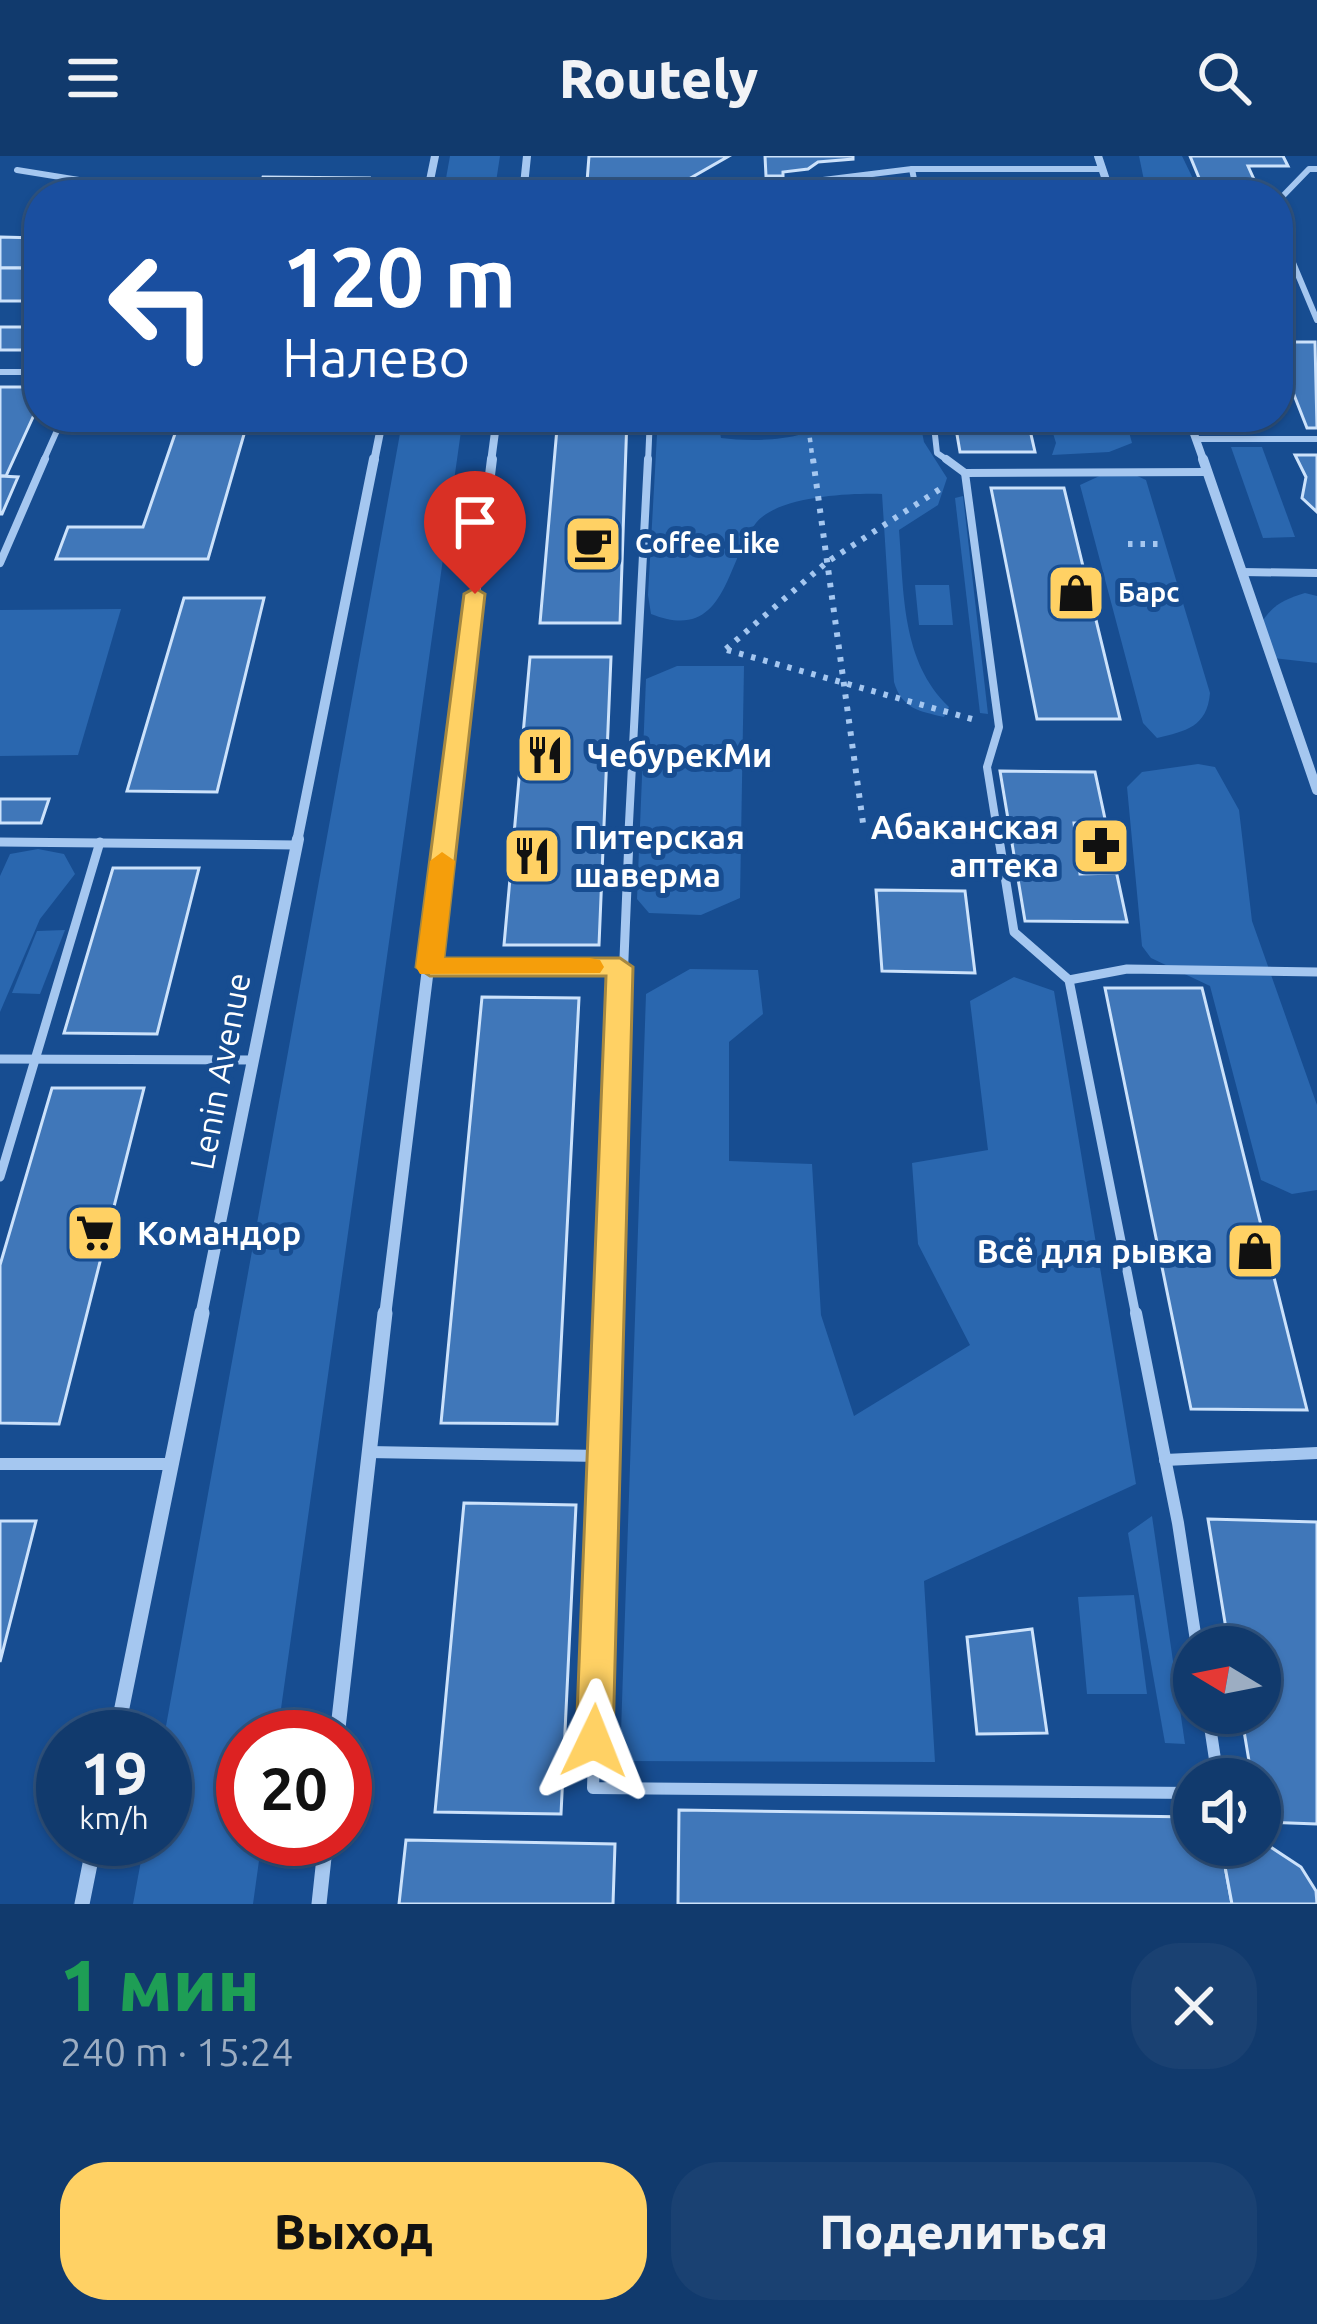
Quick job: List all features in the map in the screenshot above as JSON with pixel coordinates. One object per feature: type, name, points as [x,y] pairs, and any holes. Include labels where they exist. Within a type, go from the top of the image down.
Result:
[{"type":"street","points":[[1098,156],[1106,180]]},
{"type":"street","name":"Lenin Avenue","points":[[121,1710],[380,432]]},
{"type":"street","points":[[340,1710],[494,432]]},
{"type":"street","points":[[1193,432],[1317,790]]},
{"type":"street","points":[[82,1904],[90,1866]]},
{"type":"street","points":[[319,1904],[323,1866]]},
{"type":"lane","points":[[823,180],[912,169],[1102,169]]},
{"type":"lane","points":[[912,169],[914,180]]},
{"type":"lane","points":[[1293,186],[1310,169],[1317,169]]},
{"type":"lane","points":[[17,170],[79,180]]},
{"type":"lane","points":[[1293,262],[1317,320]]},
{"type":"lane","points":[[0,563],[57,432]]},
{"type":"lane","points":[[649,432],[642,638],[620,967],[593,1789],[1173,1792]]},
{"type":"lane","points":[[935,432],[937,453],[965,473],[1208,472]]},
{"type":"lane","points":[[1196,439],[1317,439]]},
{"type":"lane","points":[[965,473],[999,727],[987,767],[1014,932],[1069,980],[1166,1460],[1194,1626]]},
{"type":"lane","points":[[1242,572],[1317,573]]},
{"type":"lane","points":[[1303,750],[1317,754]]},
{"type":"lane","points":[[0,842],[296,844]]},
{"type":"lane","points":[[0,1177],[100,842]]},
{"type":"lane","points":[[430,967],[620,967]]},
{"type":"lane","points":[[1069,980],[1127,969],[1317,972]]},
{"type":"lane","points":[[0,1059],[253,1060]]},
{"type":"lane","points":[[368,1452],[602,1456]]},
{"type":"lane","points":[[1166,1460],[1317,1453]]},
{"type":"lane","points":[[0,1464],[171,1464]]},
{"type":"path","points":[[809,432],[863,823]]},
{"type":"path","points":[[965,473],[827,562],[726,650],[999,727]]},
{"type":"path","points":[[1128,544],[1165,544]]},
{"type":"shaded area","points":[[450,156],[500,156],[496,180],[446,180]]},
{"type":"shaded area","points":[[1139,156],[1182,156],[1194,180],[1144,180]]},
{"type":"shaded area","points":[[873,175],[880,180],[838,180]]},
{"type":"shaded area","points":[[400,432],[461,432],[281,1710],[216,1710],[216,1866],[258,1866],[253,1904],[133,1904],[140,1866],[192,1866],[192,1710],[169,1710]]},
{"type":"shaded area","points":[[657,432],[720,432],[721,438],[749,440],[808,432],[922,432],[947,478],[938,505],[899,530],[902,577],[913,647],[933,689],[949,707],[944,717],[919,710],[907,703],[894,682],[882,494],[815,498],[766,514],[746,540],[720,595],[695,618],[676,620],[651,614],[648,595]]},
{"type":"shaded area","points":[[1053,432],[1129,432],[1132,443],[1109,452],[1052,455],[1056,443]]},
{"type":"shaded area","points":[[1231,447],[1262,447],[1295,537],[1263,538]]},
{"type":"shaded area","points":[[1106,473],[1133,474],[1146,480],[1210,693],[1200,720],[1186,730],[1157,738],[1143,723],[1080,485]]},
{"type":"shaded area","points":[[963,496],[988,714],[980,713],[955,498]]},
{"type":"shaded area","points":[[915,585],[949,585],[953,625],[919,625]]},
{"type":"shaded area","points":[[1305,593],[1317,596],[1317,663],[1273,658],[1258,629],[1277,605]]},
{"type":"shaded area","points":[[121,609],[78,755],[0,756],[0,610]]},
{"type":"shaded area","points":[[677,666],[744,666],[740,898],[701,915],[649,913],[637,899],[646,679]]},
{"type":"shaded area","points":[[1198,764],[1215,767],[1239,810],[1252,921],[1317,1105],[1317,1190],[1292,1194],[1261,1180],[1210,986],[1151,958],[1142,946],[1127,787],[1142,772]]},
{"type":"shaded area","points":[[38,849],[64,854],[75,874],[40,919],[0,1012],[0,876],[10,854]]},
{"type":"shaded area","points":[[65,930],[40,994],[12,993],[37,931]]},
{"type":"shaded area","points":[[690,969],[758,970],[763,1014],[729,1042],[729,1161],[812,1164],[821,1315],[854,1416],[970,1345],[918,1244],[912,1163],[988,1150],[970,1001],[1014,977],[1054,991],[1136,1484],[924,1581],[935,1762],[620,1761],[646,994]]},
{"type":"shaded area","points":[[1152,1516],[1173,1661],[1173,1734],[1184,1734],[1185,1744],[1165,1743],[1128,1533]]},
{"type":"shaded area","points":[[1134,1595],[1147,1694],[1087,1694],[1078,1597]]},
{"type":"building","points":[[589,156],[729,156],[687,180],[587,180]]},
{"type":"building","points":[[765,156],[853,159],[818,162],[808,169],[783,172],[783,176],[766,176]]},
{"type":"building","points":[[1190,156],[1283,156],[1288,166],[1248,166],[1254,180],[1200,180]]},
{"type":"building","points":[[263,177],[369,178],[368,180]]},
{"type":"building","points":[[0,237],[24,238],[24,268],[0,268]]},
{"type":"building","points":[[0,268],[24,268],[24,301],[0,301]]},
{"type":"building","points":[[0,327],[24,327],[24,350],[0,350]]},
{"type":"building","points":[[1293,342],[1315,342],[1317,428],[1307,428],[1293,392]]},
{"type":"building","points":[[0,387],[24,387],[26,432],[6,476],[0,476]]},
{"type":"building","points":[[176,432],[245,432],[208,559],[56,559],[68,527],[143,527]]},
{"type":"building","points":[[557,432],[626,432],[620,623],[540,623]]},
{"type":"building","points":[[957,432],[1030,432],[1035,452],[960,452]]},
{"type":"building","points":[[1295,455],[1317,455],[1317,512],[1302,498],[1306,477]]},
{"type":"building","points":[[0,476],[18,477],[2,514],[0,514]]},
{"type":"building","points":[[991,488],[1064,488],[1120,719],[1037,719]]},
{"type":"building","points":[[184,598],[264,598],[217,792],[127,791]]},
{"type":"building","points":[[530,657],[611,657],[599,945],[504,945]]},
{"type":"building","points":[[1000,771],[1095,772],[1127,922],[1025,921]]},
{"type":"building","points":[[0,799],[49,799],[41,823],[0,823]]},
{"type":"building","points":[[1074,823],[1106,823],[1116,873],[1080,874]]},
{"type":"building","points":[[113,868],[199,868],[157,1034],[64,1033]]},
{"type":"building","points":[[876,890],[965,891],[975,973],[882,971]]},
{"type":"building","points":[[1105,988],[1202,988],[1307,1410],[1191,1409]]},
{"type":"building","points":[[482,997],[579,998],[557,1424],[441,1423]]},
{"type":"building","points":[[52,1088],[144,1088],[59,1424],[0,1423],[0,1265]]},
{"type":"building","points":[[464,1503],[576,1505],[561,1814],[435,1812]]},
{"type":"building","points":[[1208,1519],[1317,1522],[1317,1824],[1281,1823],[1281,1758],[1248,1758],[1244,1734],[1281,1734],[1281,1626],[1226,1626]]},
{"type":"building","points":[[0,1521],[36,1521],[0,1662]]},
{"type":"building","points":[[1032,1629],[1047,1733],[977,1734],[967,1637]]},
{"type":"building","points":[[679,1810],[1173,1817],[1173,1866],[1225,1866],[1232,1904],[678,1904]]},
{"type":"building","points":[[406,1840],[615,1844],[613,1904],[399,1904]]},
{"type":"building","points":[[1281,1854],[1301,1867],[1316,1891],[1317,1904],[1232,1904],[1225,1866],[1281,1866]]},
{"type":"slow traffic","points":[[442,861],[430,967],[590,967]]},
{"type":"place","name":"Coffee Like","points":[[593,544]]},
{"type":"place","name":"Барс","points":[[1076,593]]},
{"type":"place","name":"ЧебурекМи","points":[[545,755]]},
{"type":"place","name":"Абаканская аптека","points":[[1101,846]]},
{"type":"place","name":"Питерская шаверма","points":[[532,856]]},
{"type":"place","name":"Командор","points":[[95,1233]]},
{"type":"place","name":"Всё для рывка","points":[[1255,1251]]},
{"type":"route","points":[[475,594],[430,967],[620,967],[594,1741]]}]
